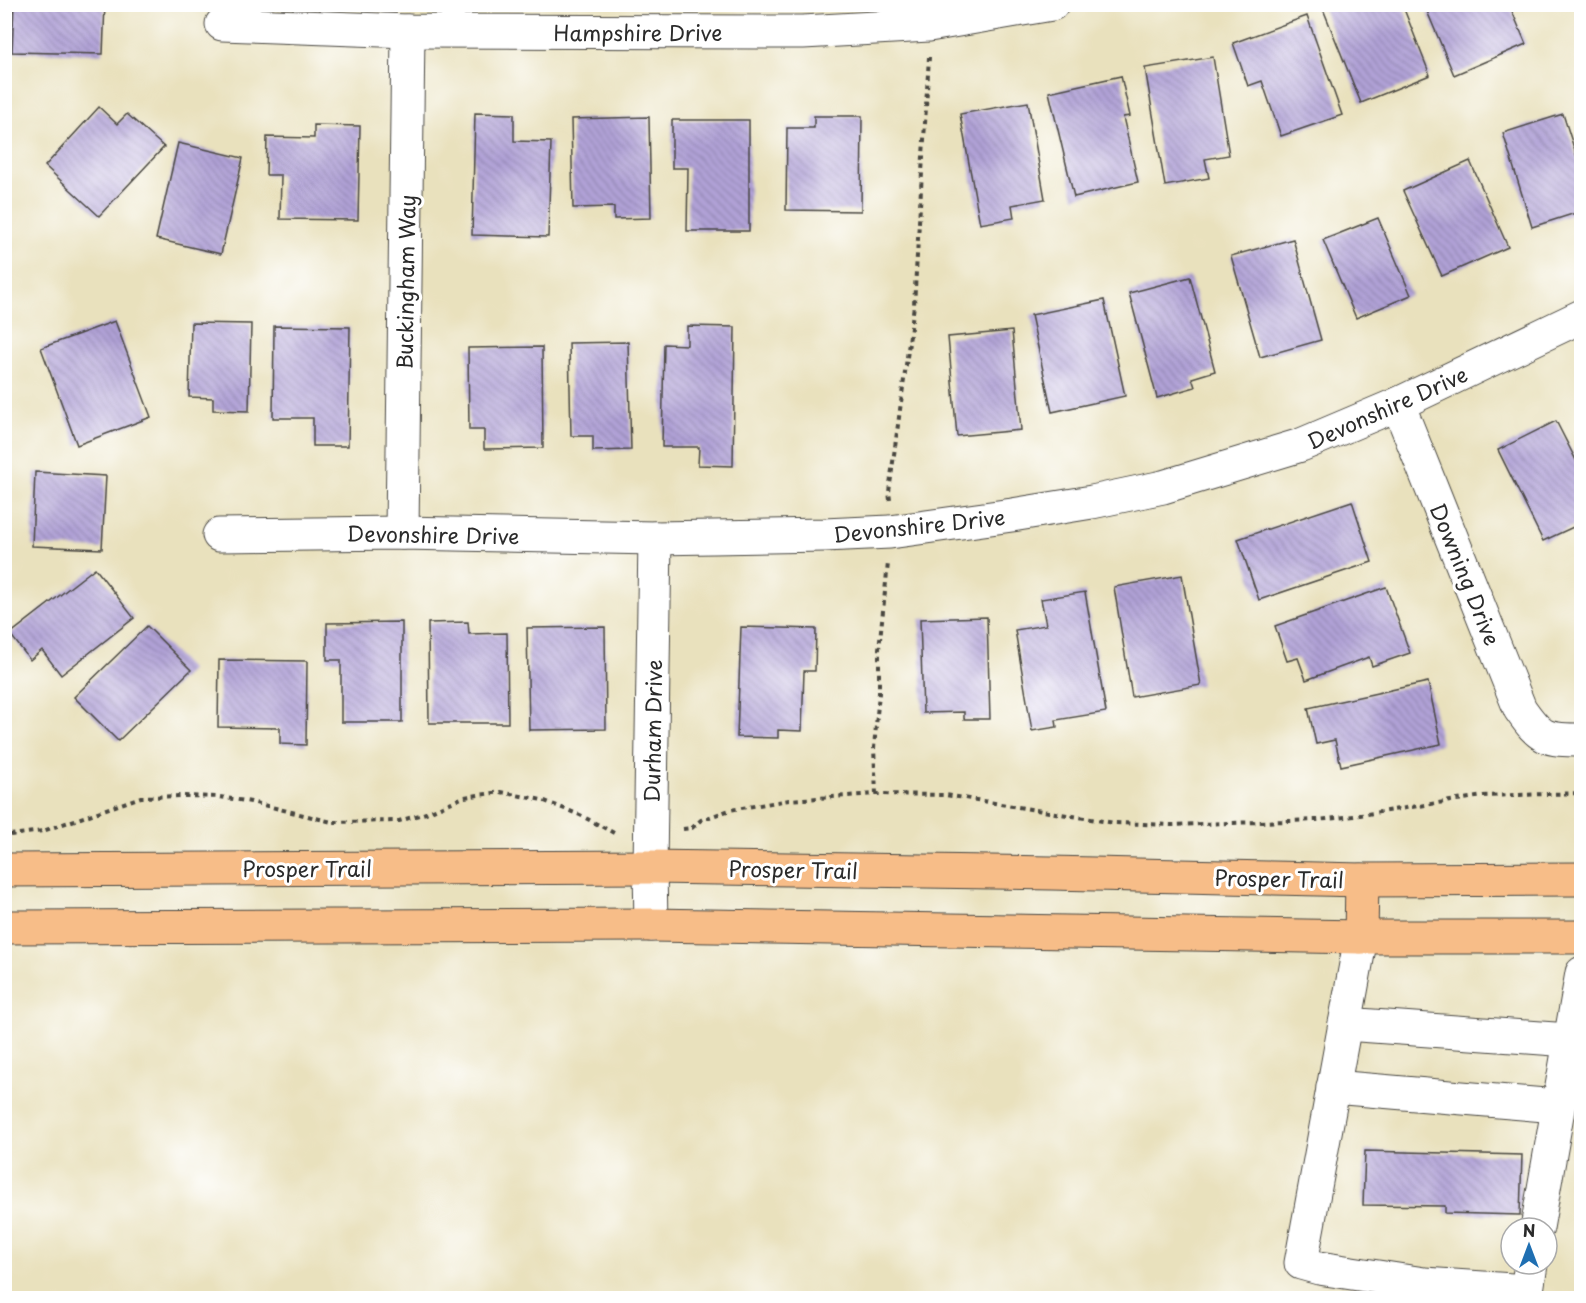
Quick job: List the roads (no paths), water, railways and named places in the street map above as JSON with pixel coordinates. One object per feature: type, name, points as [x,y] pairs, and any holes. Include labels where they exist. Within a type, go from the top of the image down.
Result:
[{"type":"main road","name":"Prosper Trail","points":[[4,870],[650,867],[1362,880],[1581,879]]},
{"type":"main road","points":[[1361,937],[1362,880]]},
{"type":"main road","points":[[4,927],[651,925],[1361,937],[1581,937]]},
{"type":"street","name":"Hampshire Drive","points":[[222,24],[408,31],[803,32],[929,25],[1052,4]]},
{"type":"street","name":"Buckingham Way","points":[[402,532],[408,31]]},
{"type":"street","name":"Devonshire Drive","points":[[219,535],[402,532],[655,538],[824,535],[890,532],[1012,515],[1092,502],[1163,487],[1301,445],[1398,404],[1581,316]]},
{"type":"street","name":"Downing Drive","points":[[1398,404],[1520,710],[1533,728],[1544,737],[1581,740]]},
{"type":"street","name":"Durham Drive","points":[[651,925],[655,538]]},
{"type":"street","points":[[1361,937],[1301,1263],[1319,1268],[1424,1284],[1527,1291],[1529,1276]]},
{"type":"street","points":[[1539,1216],[1581,973]]},
{"type":"street","points":[[1345,1024],[1569,1040]]},
{"type":"street","points":[[1334,1087],[1557,1106]]}]
